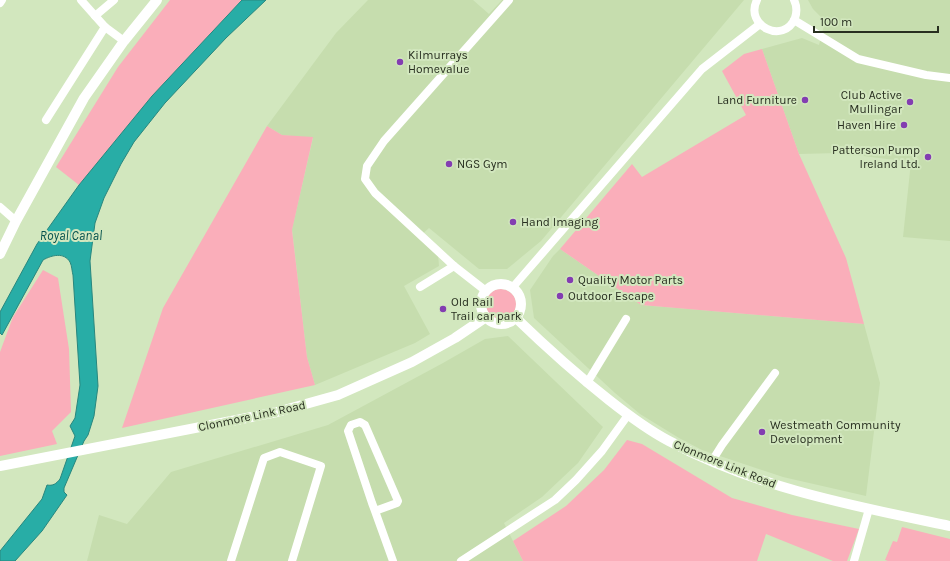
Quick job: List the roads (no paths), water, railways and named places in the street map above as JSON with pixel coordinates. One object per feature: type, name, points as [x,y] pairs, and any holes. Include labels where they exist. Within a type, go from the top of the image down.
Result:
[{"type":"main road","points":[[0,254],[16,221],[84,98],[124,41],[157,0]]},
{"type":"main road","points":[[502,284],[513,287],[518,292],[521,305],[520,312],[516,318],[511,322],[504,324],[491,322],[486,317],[481,307],[483,296],[486,291],[490,287],[502,284]]},
{"type":"main road","name":"Clonmore Link Road","points":[[0,466],[277,412],[338,395],[412,362],[455,338],[486,317]]},
{"type":"main road","name":"Clonmore Link Road","points":[[516,318],[587,383],[628,415],[669,441],[712,461],[791,490],[869,509],[950,526]]},
{"type":"street","points":[[81,0],[105,27],[124,41]]},
{"type":"street","points":[[95,16],[114,0]]},
{"type":"street","points":[[486,291],[454,266],[375,193],[365,179],[367,166],[384,141],[509,0]]},
{"type":"street","points":[[757,0],[754,8],[755,14],[760,24],[772,31],[785,29],[794,20],[796,8],[794,0]]},
{"type":"street","points":[[794,20],[858,59],[926,75],[950,78]]},
{"type":"street","points":[[513,287],[702,69],[760,24]]},
{"type":"street","points":[[46,120],[105,27]]},
{"type":"street","points":[[0,207],[16,221]]},
{"type":"street","points":[[420,286],[454,266]]},
{"type":"street","points":[[587,383],[626,319]]},
{"type":"street","points":[[712,461],[775,373]]},
{"type":"street","points":[[461,561],[555,500],[576,480],[602,451],[628,415]]},
{"type":"street","points":[[375,511],[397,503],[398,500],[365,425],[360,422],[351,425],[348,431],[375,511],[393,561]]},
{"type":"street","points":[[231,561],[264,458],[280,452],[321,466],[292,561]]},
{"type":"street","points":[[854,561],[869,509]]},
{"type":"water","name":"Royal Canal","points":[[242,0],[266,0],[226,38],[165,103],[134,142],[104,198],[95,223],[90,261],[98,386],[94,416],[88,435],[64,488],[64,492],[67,495],[42,531],[15,561],[0,561],[0,551],[42,499],[47,485],[54,484],[60,479],[75,436],[70,426],[75,418],[80,385],[73,275],[70,262],[65,257],[58,255],[43,260],[2,335],[0,333],[0,312],[37,244],[79,185],[152,96]]},
{"type":"place","name":"Kilmurrays Homevalue","points":[[400,62]]},
{"type":"place","name":"Land Furniture","points":[[805,100]]},
{"type":"place","name":"Club Active Mullingar","points":[[910,102]]},
{"type":"place","name":"Haven Hire","points":[[904,125]]},
{"type":"place","name":"Patterson Pump Ireland Ltd.","points":[[928,157]]},
{"type":"place","name":"NGS Gym","points":[[449,164]]},
{"type":"place","name":"Hand Imaging","points":[[513,222]]},
{"type":"place","name":"Quality Motor Parts","points":[[570,280]]},
{"type":"place","name":"Outdoor Escape","points":[[560,296]]},
{"type":"place","name":"Old Rail Trail car park","points":[[443,309]]},
{"type":"place","name":"Westmeath Community Development","points":[[762,432]]}]
